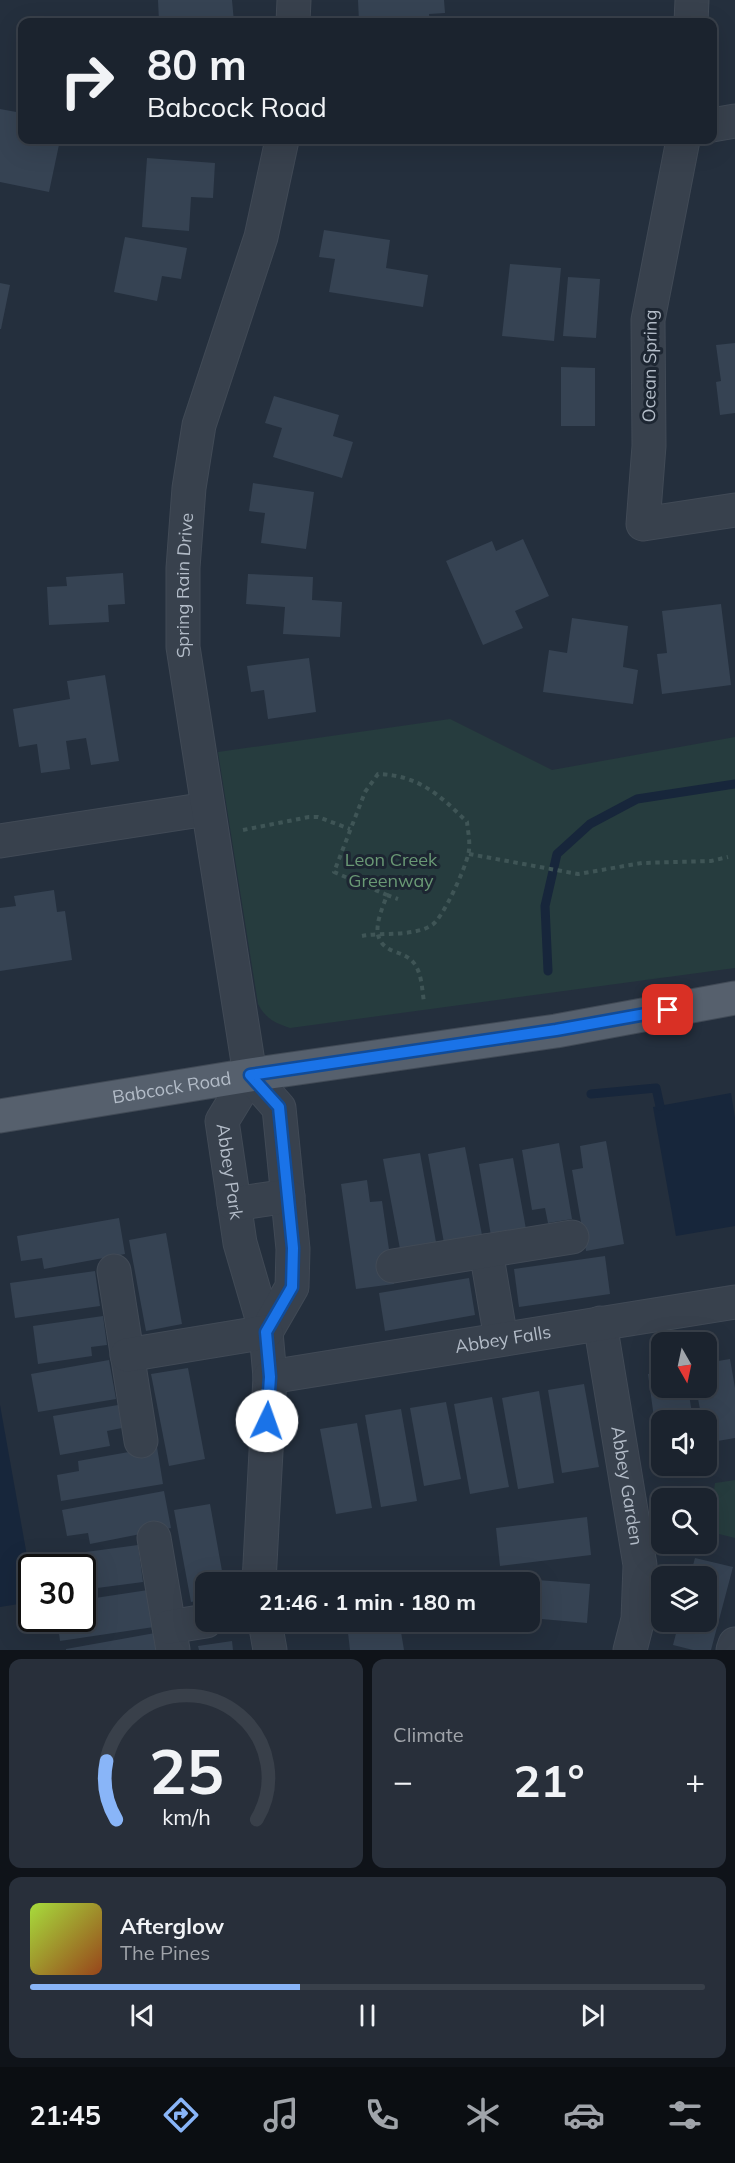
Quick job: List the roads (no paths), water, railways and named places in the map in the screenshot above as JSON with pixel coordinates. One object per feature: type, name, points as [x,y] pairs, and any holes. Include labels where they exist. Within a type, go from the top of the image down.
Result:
[{"type":"main road","name":"Babcock Road","points":[[0,1116],[250,1075],[556,1030],[735,998]]},
{"type":"street","points":[[293,18],[294,0]]},
{"type":"street","points":[[691,18],[692,0]]},
{"type":"street","points":[[717,124],[735,121]]},
{"type":"street","name":"Spring Rain Drive","points":[[250,1075],[183,646],[183,568],[189,488],[199,425],[261,237],[281,144]]},
{"type":"street","name":"Ocean Spring","points":[[682,144],[648,320],[649,446],[643,524],[735,510]]},
{"type":"street","points":[[0,841],[207,809]]},
{"type":"street","points":[[127,1355],[266,1332],[292,1287],[293,1248],[279,1107],[250,1075]]},
{"type":"street","name":"Abbey Park","points":[[250,1075],[222,1121],[240,1243],[266,1332],[270,1377],[260,1572]]},
{"type":"street","points":[[234,1204],[288,1196]]},
{"type":"street","points":[[393,1266],[572,1238]]},
{"type":"street","points":[[486,1251],[501,1339]]},
{"type":"street","points":[[114,1271],[141,1441]]},
{"type":"street","name":"Abbey Falls","points":[[270,1377],[735,1302]]},
{"type":"street","name":"Abbey Garden","points":[[600,1323],[640,1565],[638,1619],[630,1650]]},
{"type":"street","points":[[154,1538],[171,1639],[195,1627]]},
{"type":"street","points":[[267,1632],[270,1650]]},
{"type":"street","points":[[733,1650],[735,1644]]},
{"type":"water","points":[[731,1093],[735,1118],[735,1226],[676,1236],[653,1107]]},
{"type":"water","points":[[0,1405],[27,1554],[18,1554],[18,1604],[0,1607]]},
{"type":"waterway","points":[[548,971],[545,906],[557,854],[590,824],[637,799],[735,784]]},
{"type":"waterway","points":[[591,1094],[656,1088],[660,1106]]},
{"type":"park label","name":"Leon Creek Greenway","points":[[391,870]]}]
